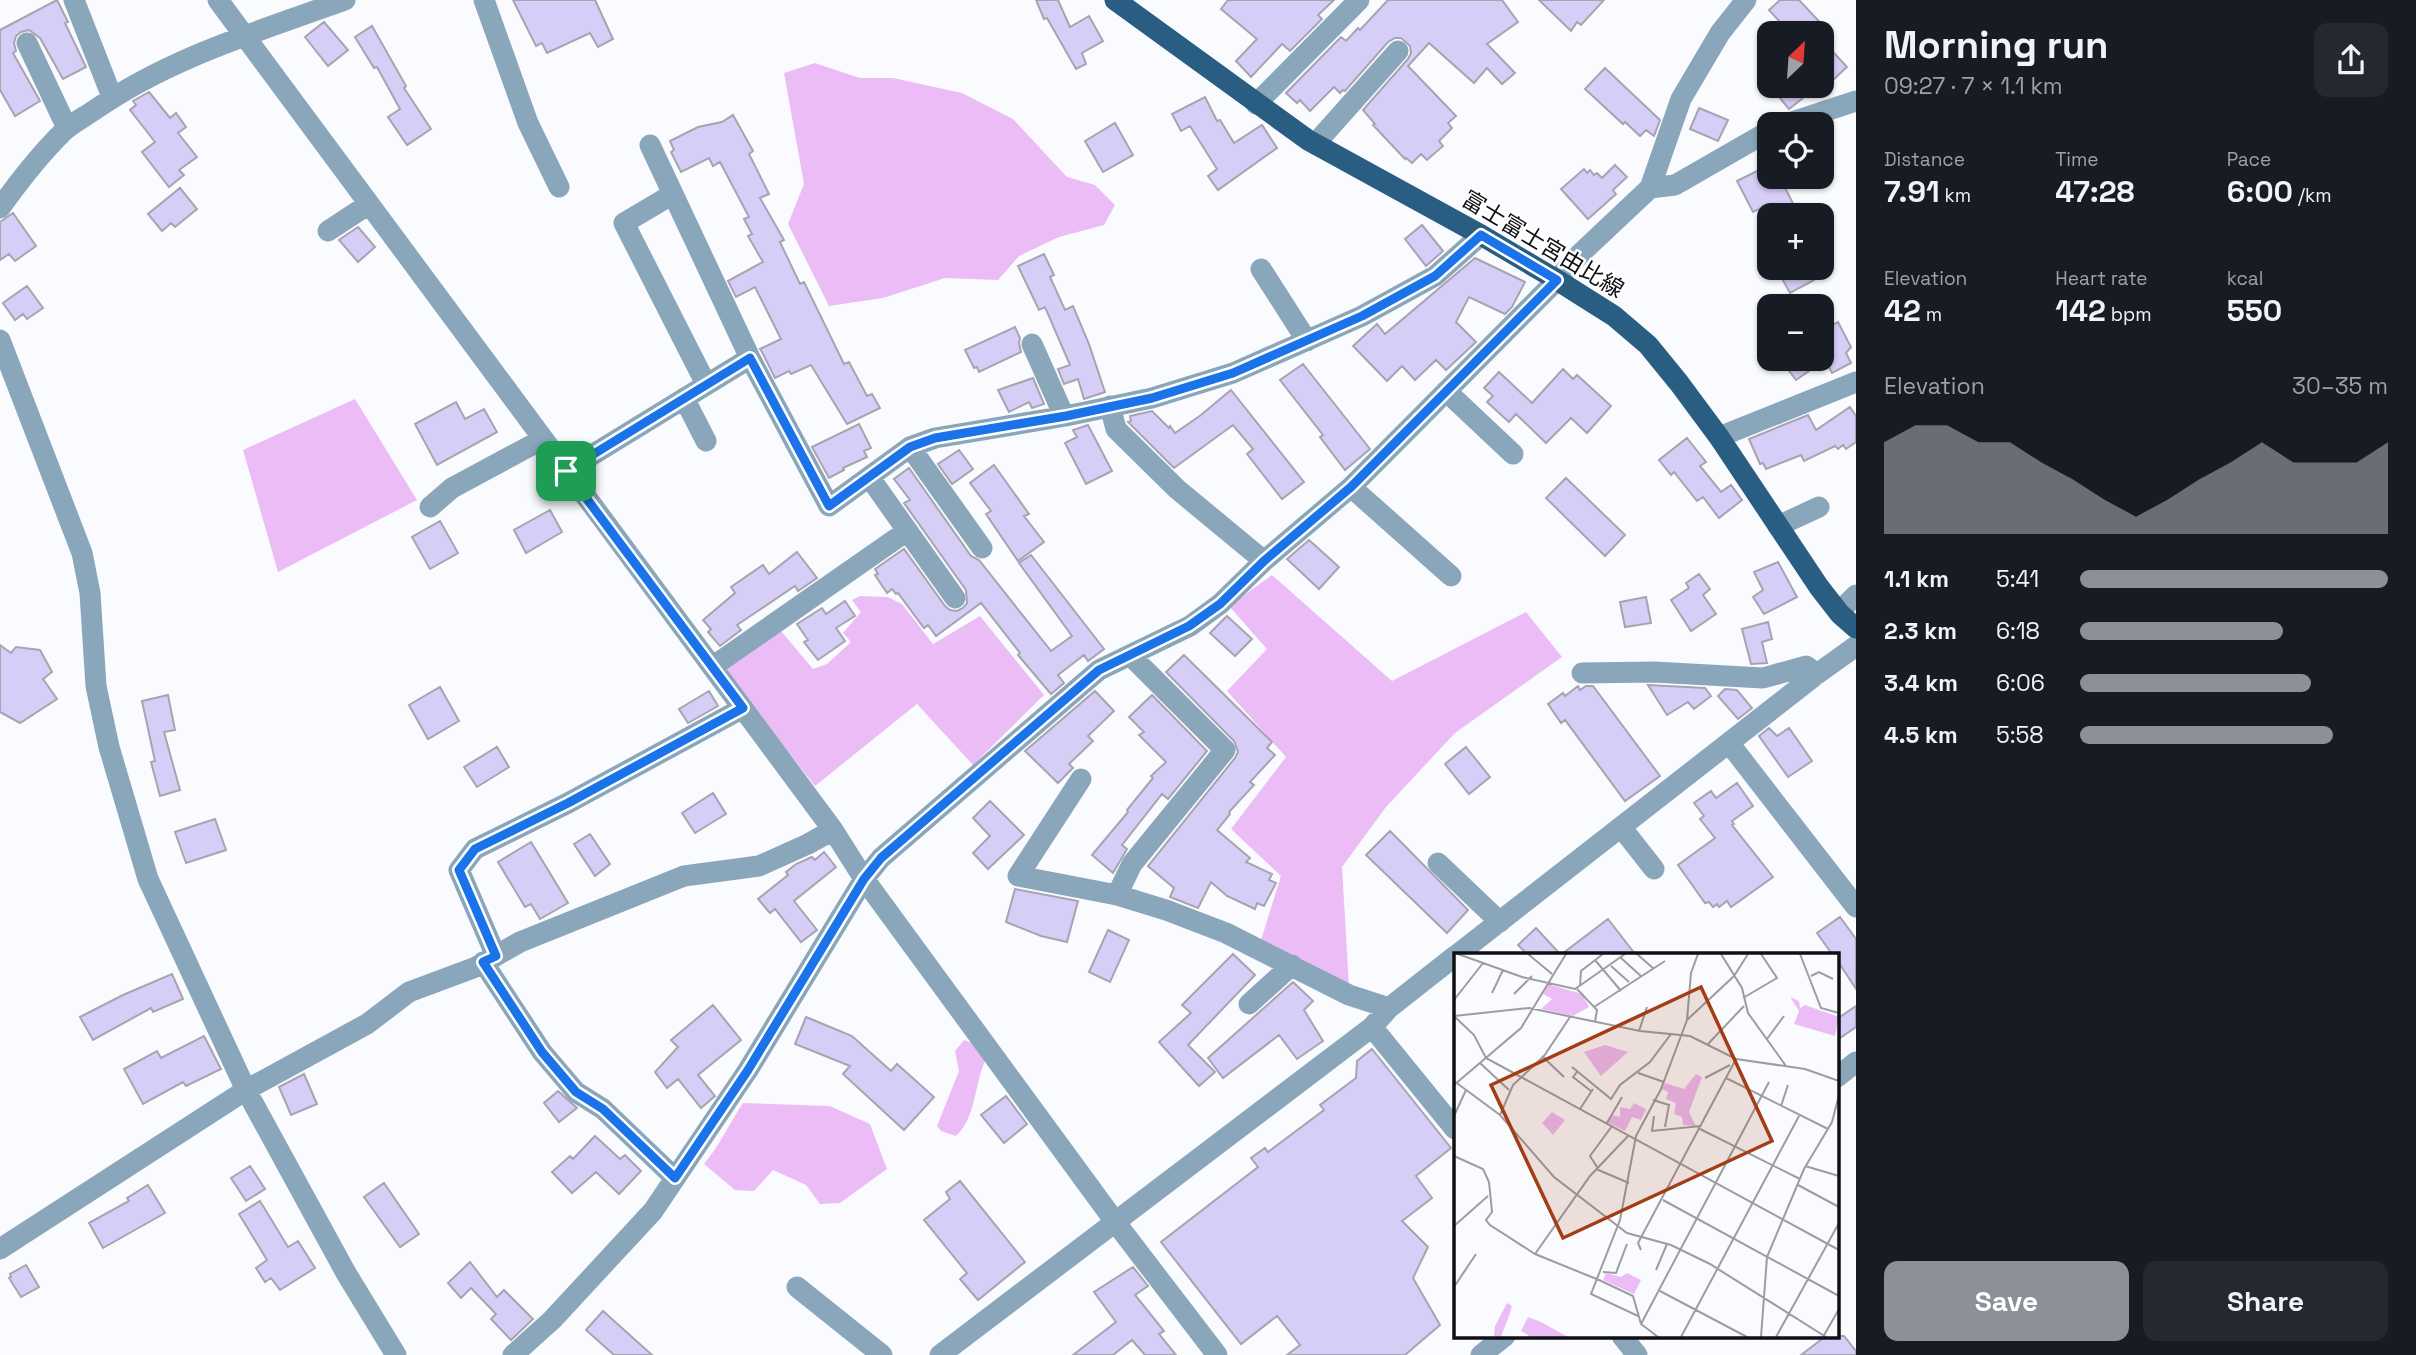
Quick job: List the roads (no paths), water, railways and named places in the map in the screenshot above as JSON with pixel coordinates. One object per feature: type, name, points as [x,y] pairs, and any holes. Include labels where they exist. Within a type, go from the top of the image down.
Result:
[{"type":"main road","name":"富士富士宮由比線","points":[[1115,0],[1315,144],[1481,235],[1614,316],[1648,345],[1679,383],[1819,587],[1856,628]]},
{"type":"street","points":[[74,0],[112,97]]},
{"type":"street","points":[[218,0],[833,830],[861,870],[864,879],[1116,1223],[1217,1355]]},
{"type":"street","points":[[0,208],[32,164],[67,128],[112,97],[160,70],[345,0]]},
{"type":"street","points":[[484,0],[528,122],[559,187]]},
{"type":"street","points":[[1256,104],[1359,0]]},
{"type":"street","points":[[513,1355],[552,1320],[653,1211],[748,1070],[864,879],[881,858],[1099,670],[1189,626],[1220,604],[1264,561],[1351,487],[1580,254],[1650,188],[1681,99],[1720,33],[1746,0]]},
{"type":"street","points":[[27,43],[67,128]]},
{"type":"street","points":[[1315,144],[1398,51]]},
{"type":"street","points":[[1824,112],[1856,102]]},
{"type":"street","points":[[1650,188],[1675,185],[1757,138]]},
{"type":"street","points":[[650,145],[750,358],[829,506],[910,447],[935,438],[1152,398],[1233,373],[1362,316],[1435,276],[1481,235]]},
{"type":"street","points":[[673,194],[625,223],[706,384]]},
{"type":"street","points":[[328,231],[369,204]]},
{"type":"street","points":[[1261,269],[1307,341]]},
{"type":"street","points":[[0,340],[82,553],[90,593],[96,686],[109,747],[148,879],[246,1090],[346,1273],[396,1355]]},
{"type":"street","points":[[1032,344],[1064,416]]},
{"type":"street","points":[[566,471],[750,358]]},
{"type":"street","points":[[1719,438],[1856,382]]},
{"type":"street","points":[[1446,391],[1513,454]]},
{"type":"street","points":[[684,398],[706,441]]},
{"type":"street","points":[[1110,406],[1116,429],[1177,489],[1264,561]]},
{"type":"street","points":[[430,508],[452,488],[543,439]]},
{"type":"street","points":[[910,447],[982,548]]},
{"type":"street","points":[[870,478],[956,598]]},
{"type":"street","points":[[1351,487],[1451,576]]},
{"type":"street","points":[[1778,526],[1819,507]]},
{"type":"street","points":[[712,667],[907,531]]},
{"type":"street","points":[[1839,612],[1856,595]]},
{"type":"street","points":[[1460,953],[1856,646]]},
{"type":"street","points":[[1117,895],[1132,864],[1225,750],[1129,655]]},
{"type":"street","points":[[1582,673],[1654,672],[1763,678],[1806,666],[1817,674]]},
{"type":"street","points":[[675,1178],[603,1109],[576,1092],[542,1052],[489,959],[459,870],[475,849],[568,803],[743,708]]},
{"type":"street","points":[[1729,743],[1856,907]]},
{"type":"street","points":[[1081,779],[1018,876],[1117,895],[1166,910],[1226,933],[1349,995],[1389,1008]]},
{"type":"street","points":[[1621,827],[1654,869]]},
{"type":"street","points":[[0,1249],[246,1090],[367,1024],[409,992],[489,959],[520,942],[684,876],[759,866],[808,845],[833,830]]},
{"type":"street","points":[[1438,863],[1500,922]]},
{"type":"street","points":[[940,1355],[1372,1027],[1389,1008],[1454,957]]},
{"type":"street","points":[[1249,1004],[1292,965]]},
{"type":"street","points":[[1372,1027],[1454,1128]]},
{"type":"street","points":[[1839,1075],[1856,1062]]},
{"type":"street","points":[[797,1287],[882,1355]]},
{"type":"street","points":[[1481,1355],[1502,1338]]},
{"type":"street","points":[[1624,1338],[1637,1355]]}]
